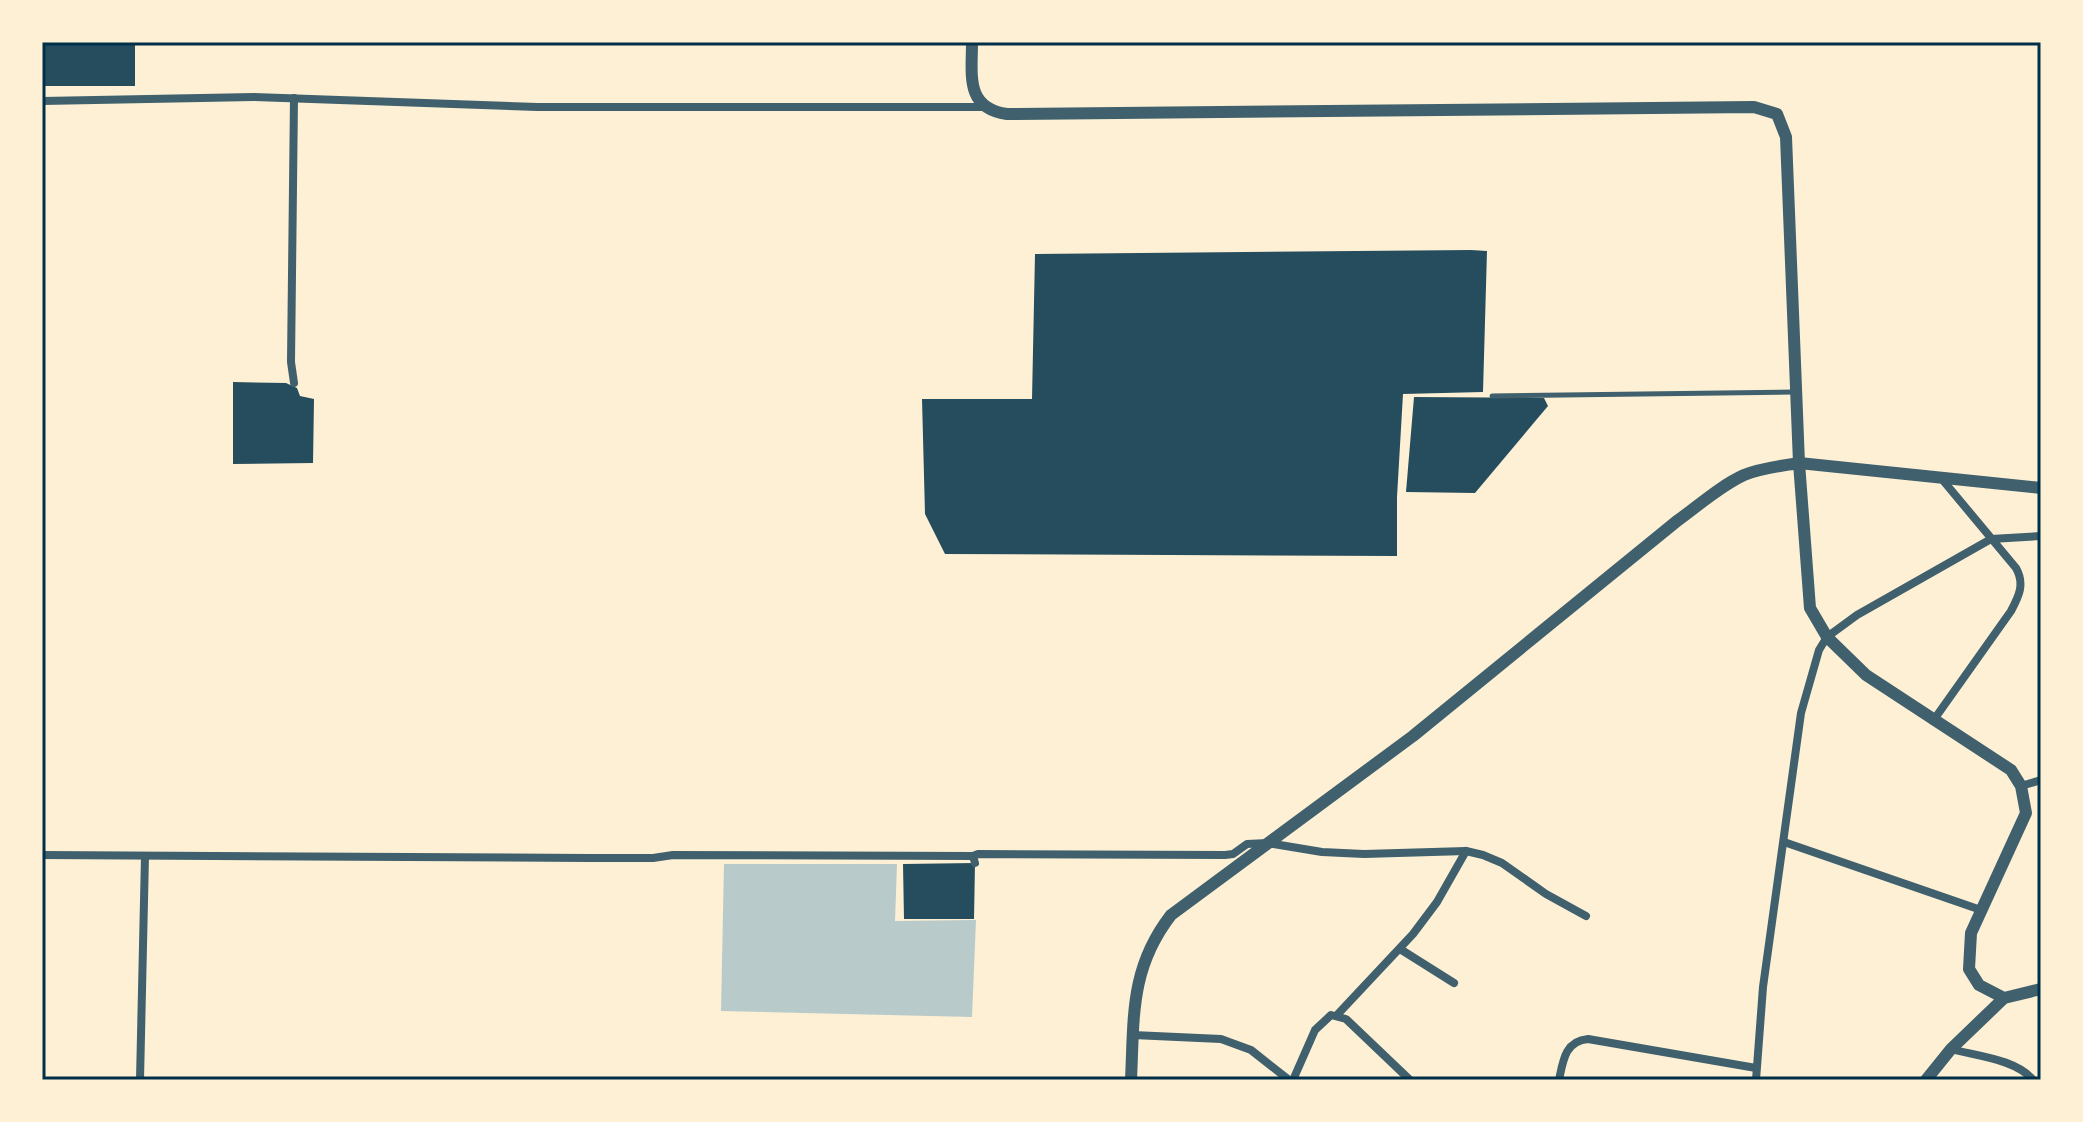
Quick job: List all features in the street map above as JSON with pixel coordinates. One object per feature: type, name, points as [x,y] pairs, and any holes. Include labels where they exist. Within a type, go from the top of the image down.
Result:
[{"type":"street","points":[[972,42],[975,98],[984,107]]},
{"type":"street","points":[[294,98],[291,362],[294,383]]},
{"type":"street","points":[[42,101],[294,98],[537,107],[984,107],[1007,114],[1754,107],[1777,114],[1786,137],[1799,463],[1808,598],[1815,618],[1827,637],[1866,675],[2011,770],[2021,786],[2026,813],[1971,933],[1969,969],[1979,985],[2004,998]]},
{"type":"street","points":[[1131,1080],[1138,981],[1154,936],[1171,915],[1413,736],[1677,521],[1722,488],[1760,470],[1799,463],[2041,488]]},
{"type":"street","points":[[1933,721],[2019,595],[2021,577],[1941,478]]},
{"type":"street","points":[[1756,1080],[1763,987],[1801,713],[1815,662],[1827,637],[1857,615],[1991,539],[2041,536]]},
{"type":"street","points":[[2021,786],[2041,780]]},
{"type":"street","points":[[1784,842],[1981,910]]},
{"type":"street","points":[[42,855],[653,858],[673,855],[974,860],[1225,855],[1233,854],[1247,844],[1268,843],[1322,852],[1364,854],[1466,851],[1502,863],[1546,894],[1586,916]]},
{"type":"street","points":[[1337,1015],[1400,949],[1437,902],[1466,851]]},
{"type":"street","points":[[140,1080],[145,856]]},
{"type":"street","points":[[1400,949],[1454,983]]},
{"type":"street","points":[[1926,1080],[1951,1049],[2004,998],[2041,989]]},
{"type":"street","points":[[1133,1035],[1221,1039],[1251,1050],[1291,1080],[1315,1030],[1326,1017],[1337,1015],[1346,1019],[1410,1080]]},
{"type":"street","points":[[1559,1080],[1568,1049],[1573,1043],[1588,1039],[1756,1068]]},
{"type":"street","points":[[1951,1049],[2007,1064],[2022,1070],[2033,1080]]},
{"type":"lane","points":[[1492,396],[1796,392]]},
{"type":"shaded area","points":[[724,864],[897,864],[895,921],[976,920],[972,1017],[721,1011]]},
{"type":"building","points":[[42,42],[135,42],[135,86],[42,86]]},
{"type":"building","points":[[1487,251],[1483,392],[1403,394],[1397,556],[945,554],[925,514],[922,399],[1032,399],[1035,254]]},
{"type":"building","points":[[233,382],[286,383],[297,388],[300,396],[314,399],[313,463],[233,464]]},
{"type":"building","points":[[1414,397],[1544,398],[1548,406],[1475,493],[1406,492]]},
{"type":"building","points":[[975,863],[974,919],[904,919],[903,864]]}]
